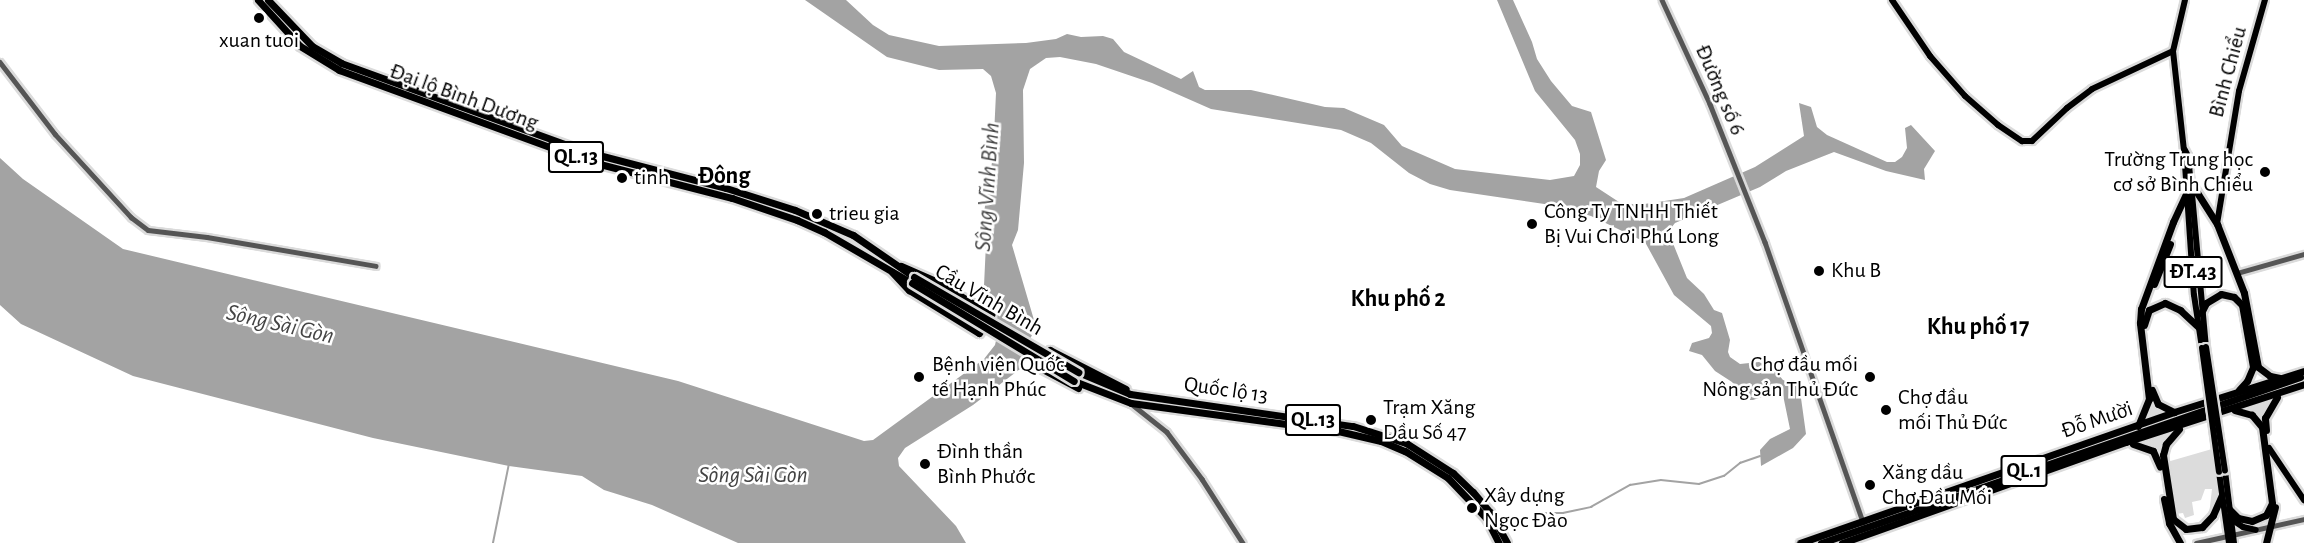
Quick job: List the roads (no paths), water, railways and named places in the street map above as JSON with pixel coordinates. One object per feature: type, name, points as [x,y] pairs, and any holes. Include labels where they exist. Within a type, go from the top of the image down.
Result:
[{"type":"highway","name":"Đại lộ Bình Dương","points":[[258,0],[279,25],[315,57],[355,77],[594,154],[726,188],[795,210],[853,235],[899,266],[913,280]]},
{"type":"highway","name":"Đại lộ Bình Dương","points":[[268,0],[312,46],[330,58],[438,103],[596,164],[725,196],[797,220],[913,280]]},
{"type":"highway","points":[[2138,426],[2150,399],[2144,345],[2146,306],[2189,187]]},
{"type":"highway","points":[[2185,416],[2163,407],[2155,399],[2140,323],[2142,309],[2189,187]]},
{"type":"highway","name":"ĐT.43","points":[[2189,187],[2217,224],[2237,274]]},
{"type":"highway","points":[[2193,205],[2198,200],[2203,203]]},
{"type":"highway","points":[[891,270],[909,290],[979,333],[991,315],[940,283],[914,270],[899,266]]},
{"type":"highway","points":[[2228,402],[2247,381],[2253,367],[2237,274]]},
{"type":"highway","points":[[2237,274],[2249,310],[2258,367],[2270,376],[2288,381]]},
{"type":"highway","name":"Cầu Vĩnh Bình","points":[[913,280],[1078,372]]},
{"type":"highway","name":"Cầu Vĩnh Bình","points":[[913,280],[1074,381]]},
{"type":"highway","points":[[2201,313],[2206,303],[2221,294],[2234,297],[2242,305]]},
{"type":"highway","points":[[2146,315],[2156,305],[2169,304],[2188,316],[2198,327]]},
{"type":"highway","points":[[1127,402],[1087,393],[1046,372],[1041,366],[1050,350],[1093,375],[1121,386],[1130,394]]},
{"type":"highway","name":"Đỗ Mười","points":[[1821,543],[1864,524],[2174,412],[2304,371]]},
{"type":"highway","name":"Quốc lộ 13","points":[[1078,372],[1130,394],[1353,426],[1406,443],[1453,473],[1473,492],[1490,512],[1507,543]]},
{"type":"highway","name":"Đỗ Mười","points":[[1800,543],[1864,524],[2304,375]]},
{"type":"highway","name":"Quốc lộ 13","points":[[1074,381],[1127,402],[1338,431],[1381,441],[1405,451],[1448,478],[1486,518],[1499,543]]},
{"type":"highway","name":"Đỗ Mười","points":[[1852,543],[2304,386]]},
{"type":"highway","name":"Đỗ Mười","points":[[1842,543],[2126,442],[2304,386]]},
{"type":"highway","points":[[2266,543],[2276,500],[2265,418],[2277,397]]},
{"type":"highway","points":[[2229,509],[2238,518],[2253,521],[2266,515],[2272,503],[2262,427],[2252,415],[2235,410]]},
{"type":"highway","points":[[2179,429],[2166,444],[2163,455],[2173,519],[2186,529],[2202,527],[2213,514],[2222,495]]},
{"type":"highway","points":[[2133,444],[2147,448],[2157,455],[2166,510],[2180,543]]},
{"type":"main road","points":[[1892,0],[1930,56],[1965,96],[1998,125],[2022,141],[2032,141],[2067,108],[2092,89],[2173,51]]},
{"type":"main road","name":"ĐT.43","points":[[2185,0],[2173,51],[2184,150],[2188,156],[2198,327],[2204,348]]},
{"type":"main road","name":"Bình Chiểu","points":[[2217,224],[2239,91],[2265,0]]},
{"type":"main road","name":"ĐT.43","points":[[2189,187],[2193,205],[2204,348]]},
{"type":"main road","points":[[2208,211],[2219,208]]},
{"type":"main road","points":[[2204,348],[2231,519],[2230,538]]},
{"type":"main road","points":[[2269,448],[2304,500]]},
{"type":"main road","points":[[2222,472],[2222,495],[2230,538],[2235,543]]},
{"type":"main road","points":[[2231,519],[2243,527],[2256,530]]},
{"type":"street","name":"Đường số 6","points":[[1662,0],[1700,81],[1737,172],[1864,524]]},
{"type":"street","points":[[0,62],[55,134],[131,217],[148,230],[207,237],[376,266]]},
{"type":"street","points":[[2237,274],[2304,255]]},
{"type":"street","points":[[1127,402],[1167,432],[1202,479],[1243,543]]},
{"type":"street","points":[[2196,543],[2230,538],[2304,519]]},
{"type":"water","name":"Sông Sài Gòn","points":[[805,0],[846,0],[873,25],[889,35],[939,46],[1026,43],[1056,39],[1067,34],[1081,37],[1103,36],[1113,39],[1124,52],[1181,79],[1193,71],[1199,87],[1205,90],[1251,90],[1325,107],[1344,108],[1384,125],[1402,146],[1455,169],[1550,180],[1574,176],[1580,165],[1580,154],[1575,140],[1535,91],[1497,0],[1513,0],[1537,59],[1551,81],[1572,106],[1591,112],[1606,160],[1599,171],[1596,187],[1619,202],[1638,205],[1684,198],[1755,167],[1804,136],[1799,103],[1811,107],[1817,127],[1827,135],[1887,162],[1895,162],[1902,157],[1907,148],[1905,128],[1911,125],[1935,151],[1924,169],[1925,180],[1886,171],[1834,152],[1786,171],[1760,187],[1675,223],[1671,228],[1670,236],[1687,278],[1704,294],[1714,310],[1722,313],[1730,340],[1728,352],[1730,357],[1740,364],[1759,362],[1774,369],[1783,380],[1796,384],[1801,398],[1806,434],[1793,448],[1761,466],[1760,450],[1770,439],[1790,429],[1783,395],[1776,392],[1753,400],[1739,400],[1738,389],[1732,382],[1715,371],[1702,355],[1689,351],[1692,343],[1709,338],[1712,333],[1711,326],[1674,295],[1645,242],[1591,216],[1558,206],[1450,190],[1430,184],[1409,173],[1371,143],[1341,130],[1211,109],[1152,83],[1096,64],[1060,57],[1046,58],[1030,69],[1023,90],[1024,163],[1018,230],[1012,245],[1034,320],[1034,331],[1021,357],[1024,366],[973,405],[905,448],[898,458],[899,466],[956,526],[966,543],[738,543],[652,505],[604,490],[582,476],[509,466],[373,438],[133,376],[21,324],[0,305],[0,158],[23,179],[123,249],[678,381],[864,441],[873,440],[984,359],[995,345],[998,332],[984,286],[986,243],[981,231],[993,156],[996,93],[991,76],[983,69],[939,70],[887,57]]},
{"type":"waterway","points":[[1540,513],[1563,513],[1591,507],[1630,485],[1661,480],[1699,484],[1724,476],[1740,463],[1760,456]]},
{"type":"waterway","points":[[493,543],[509,464]]},
{"type":"place","name":"xuan tuoi","points":[[259,18]]},
{"type":"place","name":"Trường Trung học cơ sở Bình Chiểu","points":[[2265,172]]},
{"type":"place","name":"tinh","points":[[622,178]]},
{"type":"place","name":"trieu gia","points":[[817,214]]},
{"type":"place","name":"Công Ty TNHH Thiết Bị Vui Chơi Phú Long","points":[[1532,224]]},
{"type":"place","name":"Khu B","points":[[1819,271]]},
{"type":"place","name":"Bệnh viện Quốc tế Hạnh Phúc","points":[[919,377]]},
{"type":"place","name":"Chợ đầu mối Nông sản Thủ Đức","points":[[1870,377]]},
{"type":"place","name":"Chợ đầu mối Thủ Đức","points":[[1886,410]]},
{"type":"place","name":"Trạm Xăng Dầu Số 47","points":[[1371,420]]},
{"type":"place","name":"Đình thần Bình Phước","points":[[925,464]]},
{"type":"place","name":"Xăng dầu Chợ Đầu Mối","points":[[1870,485]]},
{"type":"place","name":"Xây dựng Ngọc Đào","points":[[1472,508]]},
{"type":"district","name":"Đông","points":[[724,177]]},
{"type":"district","name":"Khu phố 2","points":[[1398,300]]},
{"type":"district","name":"Khu phố 17","points":[[1978,328]]},
{"type":"water label","name":"Sông Vĩnh Bình","points":[[988,187]]}]
